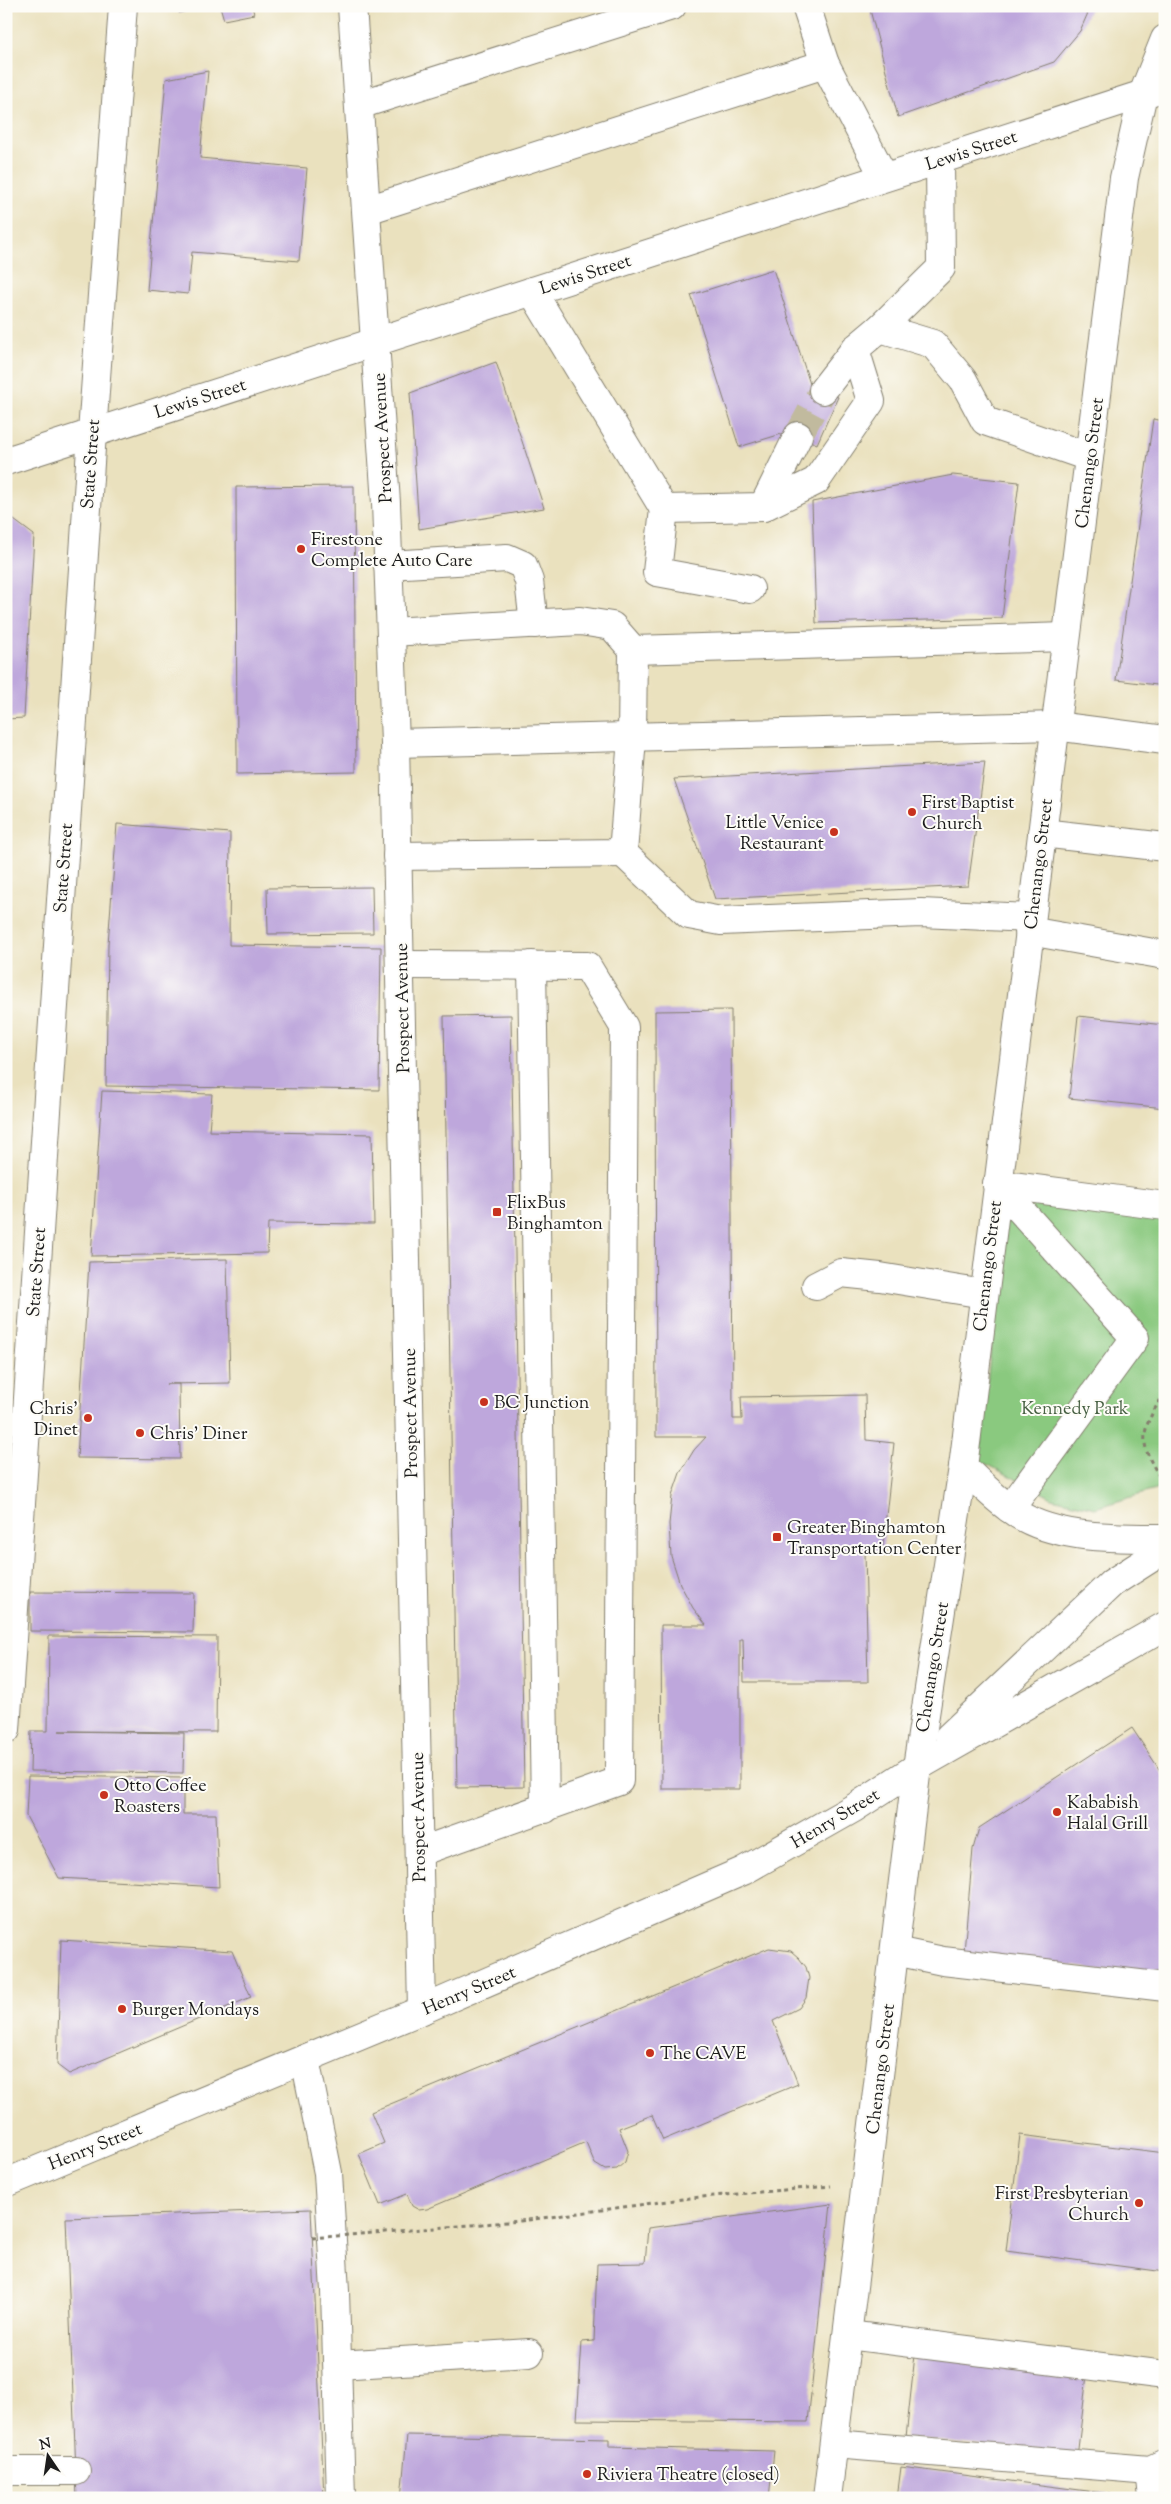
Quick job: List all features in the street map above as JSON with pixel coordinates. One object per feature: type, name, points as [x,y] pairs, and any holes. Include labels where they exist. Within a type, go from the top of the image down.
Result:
[{"type":"street","name":"State Street","points":[[6,1730],[122,6]]},
{"type":"street","name":"Prospect Avenue","points":[[352,6],[376,342],[395,744],[422,2010]]},
{"type":"street","points":[[360,105],[672,6]]},
{"type":"street","points":[[806,6],[825,64],[884,178]]},
{"type":"street","name":"Chenango Street","points":[[828,2498],[917,1767],[963,1467],[1124,178],[1154,91],[1165,39]]},
{"type":"street","points":[[367,210],[825,64]]},
{"type":"street","name":"Lewis Street","points":[[6,461],[1154,91]]},
{"type":"street","points":[[823,390],[855,349],[880,328],[940,268],[940,160]]},
{"type":"street","points":[[532,291],[664,509],[657,572],[750,590]]},
{"type":"street","points":[[880,328],[934,344],[963,380],[985,421],[1089,458]]},
{"type":"street","points":[[664,509],[763,507],[816,481],[871,402],[855,349]]},
{"type":"street","points":[[763,507],[798,436]]},
{"type":"street","points":[[388,566],[507,558],[523,565],[529,581],[534,624]]},
{"type":"street","points":[[390,632],[580,620],[612,626],[633,650],[632,738],[623,853]]},
{"type":"street","points":[[633,650],[1066,637]]},
{"type":"street","points":[[395,744],[1055,726],[1165,740]]},
{"type":"street","points":[[1042,833],[1165,847]]},
{"type":"street","points":[[397,856],[623,853],[689,915],[721,921],[921,913],[1030,924],[1165,955]]},
{"type":"street","points":[[401,965],[587,966],[624,1028],[619,1781],[545,1809],[419,1852]]},
{"type":"street","points":[[532,965],[545,1809]]},
{"type":"street","points":[[997,1184],[1165,1206]]},
{"type":"street","points":[[997,1184],[1134,1338],[1010,1509]]},
{"type":"street","points":[[816,1286],[841,1273],[880,1277],[984,1294]]},
{"type":"street","points":[[963,1467],[1010,1509],[1045,1527],[1092,1536],[1165,1538]]},
{"type":"street","name":"Henry Street","points":[[917,1767],[1112,1583],[1165,1549]]},
{"type":"street","name":"Henry Street","points":[[6,2183],[422,2010],[743,1871],[854,1808],[917,1767],[1165,1626]]},
{"type":"street","points":[[895,1951],[943,1961],[1165,1987]]},
{"type":"street","points":[[305,2059],[328,2173],[338,2365],[341,2498]]},
{"type":"street","points":[[848,2335],[1165,2376]]},
{"type":"street","points":[[338,2365],[529,2353]]},
{"type":"street","points":[[834,2444],[1157,2466],[1153,2498]]},
{"type":"street","points":[[6,2471],[76,2471]]},
{"type":"path","points":[[1165,1394],[1150,1415],[1144,1436],[1148,1459],[1165,1485]]},
{"type":"path","points":[[312,2238],[520,2221],[690,2198],[866,2183]]},
{"type":"green space","name":"Kennedy Park","points":[[1007,1197],[1165,1220],[1165,1487],[1095,1508],[1052,1498],[979,1460]]},
{"type":"building","points":[[180,6],[202,6],[202,7],[179,13]]},
{"type":"building","points":[[220,6],[252,6],[254,14],[224,20]]},
{"type":"building","points":[[869,6],[1091,6],[1080,31],[1054,62],[898,117]]},
{"type":"building","points":[[208,71],[200,158],[307,168],[299,261],[192,252],[188,294],[147,290],[166,79]]},
{"type":"building","points":[[773,269],[810,384],[838,397],[817,444],[788,432],[739,447],[691,295]]},
{"type":"building","points":[[496,362],[544,508],[419,529],[410,393]]},
{"type":"building","points":[[1153,419],[1165,421],[1165,686],[1116,680]]},
{"type":"building","points":[[953,475],[1019,482],[1002,618],[816,623],[812,502]]},
{"type":"building","points":[[354,486],[356,772],[237,774],[236,487]]},
{"type":"building","points":[[6,514],[34,535],[24,718],[6,719]]},
{"type":"building","name":"Little Venice Restaurant","points":[[985,762],[968,886],[715,899],[674,779]]},
{"type":"building","points":[[117,824],[230,833],[229,945],[381,947],[379,1090],[106,1086],[108,944]]},
{"type":"building","points":[[372,887],[373,933],[268,934],[267,888]]},
{"type":"building","points":[[731,1010],[733,1419],[742,1419],[741,1397],[865,1395],[866,1440],[894,1443],[882,1553],[865,1551],[868,1682],[744,1682],[743,1639],[740,1639],[740,1789],[662,1789],[661,1625],[706,1625],[693,1608],[680,1584],[671,1556],[669,1524],[672,1496],[680,1473],[694,1450],[706,1437],[656,1437],[655,1011]]},
{"type":"building","name":"BC Junction","points":[[511,1015],[524,1787],[457,1788],[444,1016]]},
{"type":"building","points":[[1078,1016],[1165,1025],[1165,1108],[1069,1098]]},
{"type":"building","points":[[102,1091],[212,1094],[209,1131],[372,1134],[374,1224],[268,1223],[267,1253],[91,1256]]},
{"type":"building","points":[[227,1259],[230,1383],[166,1384],[179,1384],[180,1459],[77,1458],[89,1262]]},
{"type":"building","points":[[30,1592],[194,1593],[193,1632],[30,1631]]},
{"type":"building","points":[[49,1636],[217,1637],[216,1732],[59,1731],[184,1733],[183,1773],[30,1771],[31,1731],[48,1731]]},
{"type":"building","points":[[1132,1728],[1165,1778],[1165,1978],[964,1952],[973,1849],[979,1828]]},
{"type":"building","points":[[28,1776],[183,1778],[183,1814],[216,1814],[219,1887],[59,1878],[26,1816]]},
{"type":"building","points":[[61,1940],[232,1951],[251,1997],[69,2074],[57,2065]]},
{"type":"building","name":"The CAVE","points":[[769,1948],[791,1951],[806,1967],[809,1978],[806,1998],[799,2008],[773,2021],[798,2084],[663,2140],[652,2115],[619,2128],[628,2151],[625,2162],[617,2169],[605,2170],[595,2164],[586,2142],[427,2209],[419,2210],[412,2206],[407,2194],[380,2205],[359,2154],[384,2143],[371,2112]]},
{"type":"building","points":[[1020,2135],[1165,2153],[1165,2272],[1006,2251]]},
{"type":"building","points":[[831,2204],[808,2422],[577,2420],[582,2342],[594,2341],[597,2264],[645,2263],[648,2228]]},
{"type":"building","points":[[311,2209],[324,2498],[77,2498],[66,2218]]},
{"type":"building","points":[[915,2355],[1087,2375],[1077,2457],[906,2437]]},
{"type":"building","name":"Riviera Theatre (closed)","points":[[407,2435],[609,2439],[609,2447],[774,2451],[769,2498],[401,2498]]},
{"type":"building","points":[[901,2467],[1111,2494],[1111,2498],[897,2498]]},
{"type":"tunnel","points":[[798,436],[823,390]]},
{"type":"place","name":"Firestone Complete Auto Care","points":[[301,549]]},
{"type":"place","name":"First Baptist Church","points":[[912,812]]},
{"type":"place","name":"Little Venice Restaurant","points":[[834,832]]},
{"type":"place","name":"FlixBus Binghamton","points":[[497,1212]]},
{"type":"place","name":"BC Junction","points":[[484,1402]]},
{"type":"place","name":"Chris' Dinet","points":[[88,1418]]},
{"type":"place","name":"Chris' Diner","points":[[140,1433]]},
{"type":"place","name":"Greater Binghamton Transportation Center","points":[[777,1537]]},
{"type":"place","name":"Otto Coffee Roasters","points":[[104,1795]]},
{"type":"place","name":"Kababish Halal Grill","points":[[1057,1812]]},
{"type":"place","name":"Burger Mondays","points":[[122,2009]]},
{"type":"place","name":"The CAVE","points":[[650,2053]]},
{"type":"place","name":"First Presbyterian Church","points":[[1139,2203]]},
{"type":"place","name":"Riviera Theatre (closed)","points":[[587,2474]]}]
